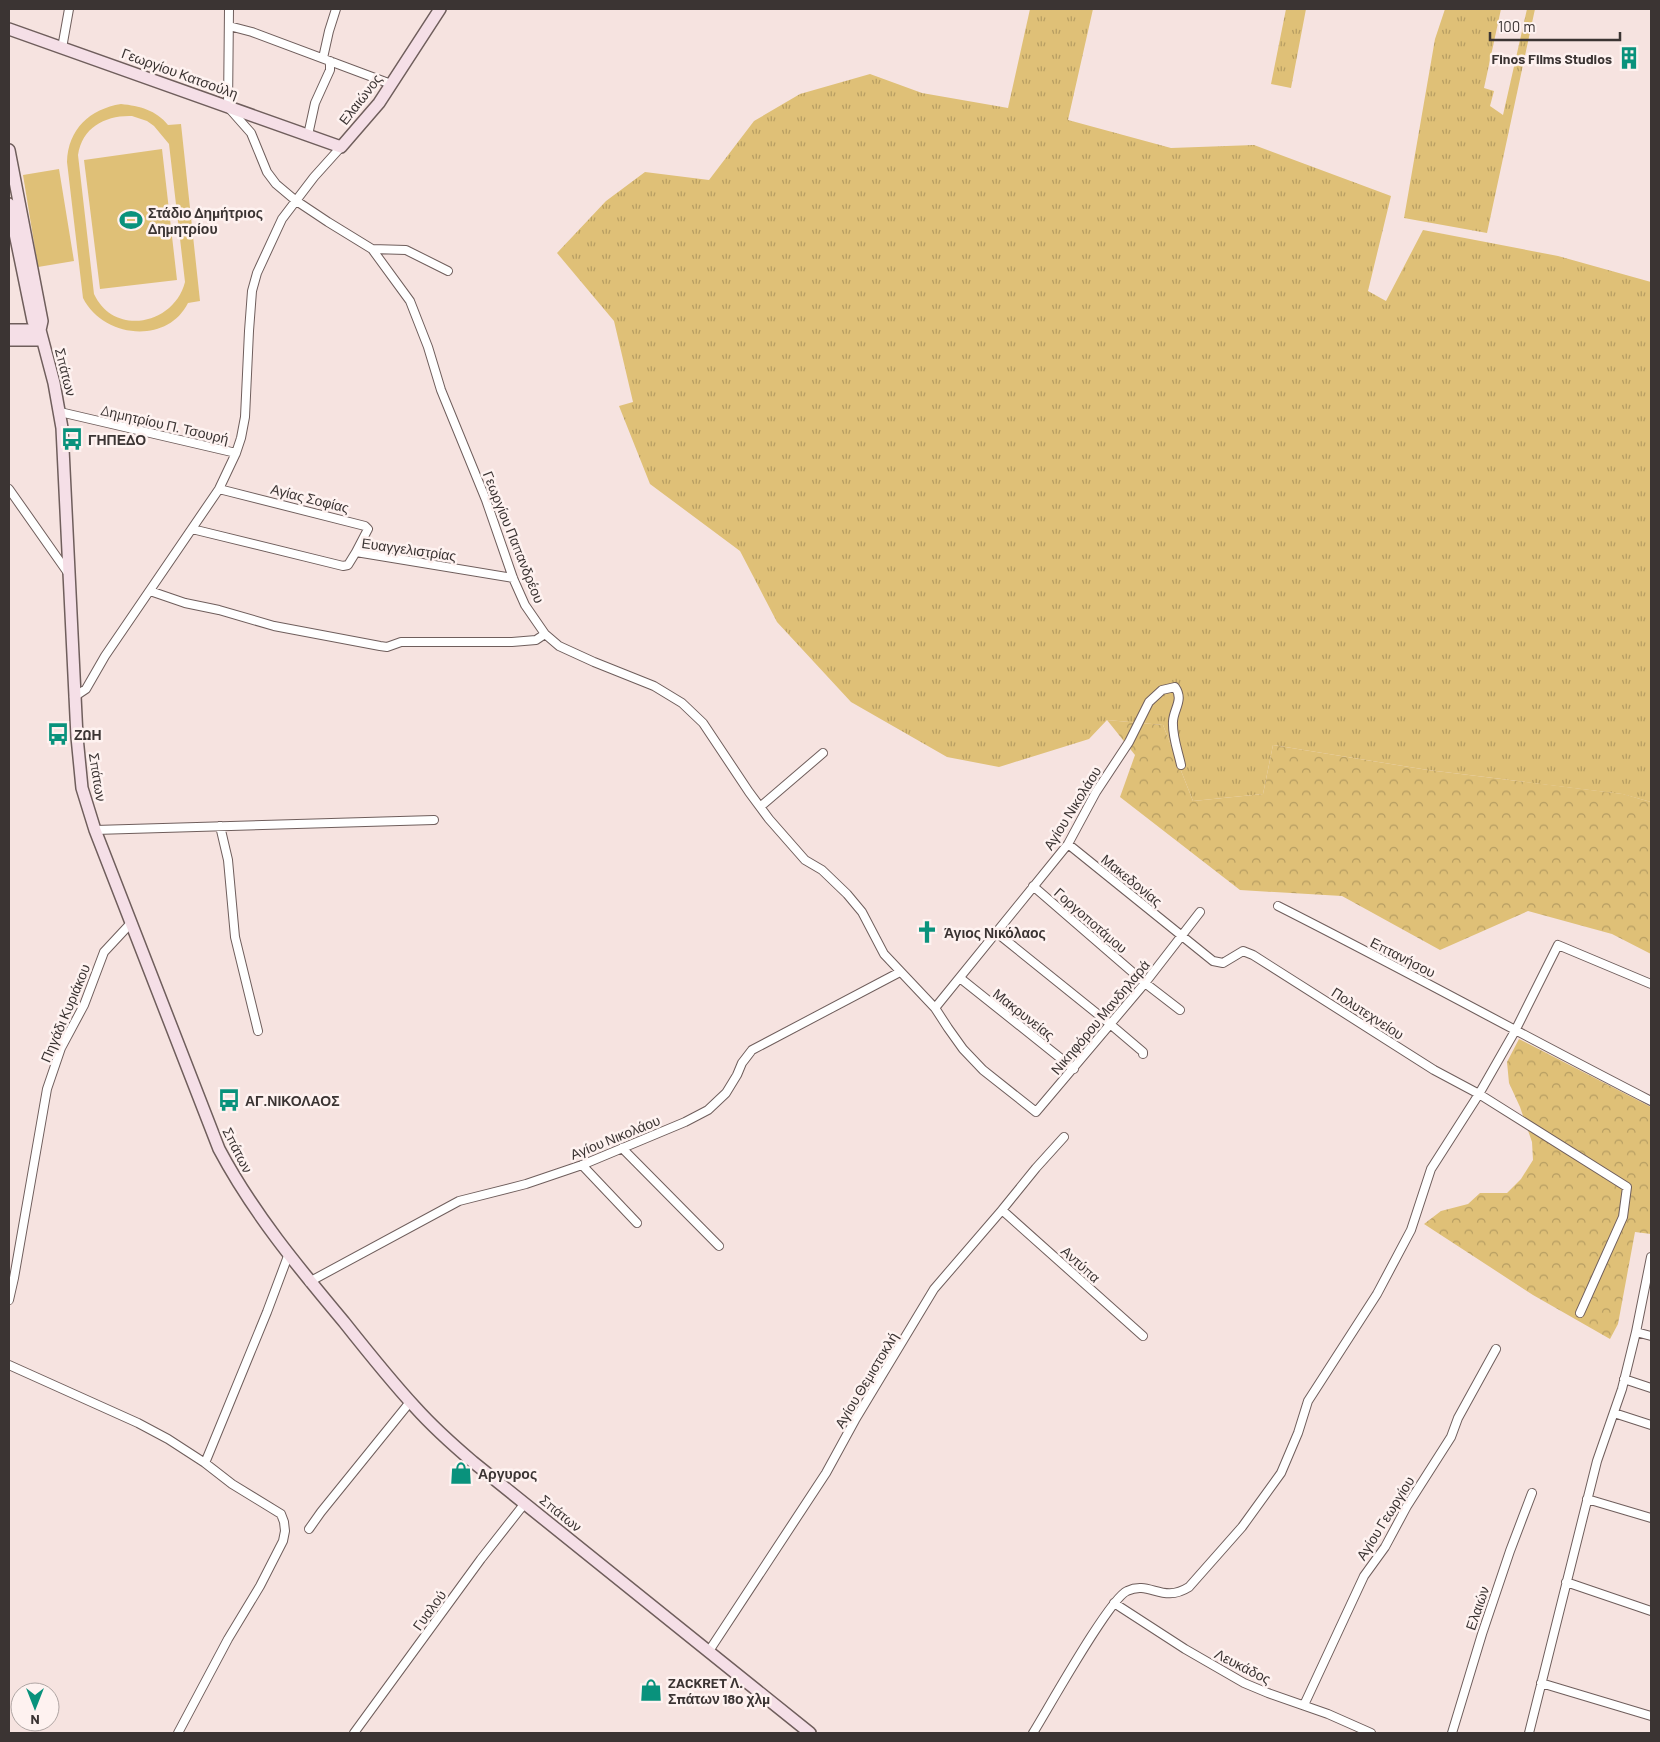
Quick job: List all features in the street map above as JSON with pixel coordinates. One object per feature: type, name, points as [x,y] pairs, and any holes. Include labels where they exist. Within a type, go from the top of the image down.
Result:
[{"type":"main road","name":"Ελαιώνος","points":[[340,146],[379,102],[440,9]]},
{"type":"main road","name":"Γεωργίου Κατσούλη","points":[[9,29],[340,146]]},
{"type":"main road","name":"Σπάτων","points":[[9,150],[11,205],[33,322],[41,335],[60,412],[62,428],[74,697],[82,788],[95,830],[219,1149],[243,1192],[288,1256],[410,1402],[445,1437],[810,1733]]},
{"type":"main road","points":[[9,330],[41,335]]},
{"type":"main road","points":[[9,340],[41,335]]},
{"type":"street","points":[[62,48],[68,9]]},
{"type":"street","points":[[228,107],[229,9]]},
{"type":"street","points":[[308,135],[315,102],[330,70],[327,59],[327,39],[336,9]]},
{"type":"street","points":[[229,26],[252,32],[392,84]]},
{"type":"street","name":"Γεωργίου Παπανδρέου","points":[[228,107],[251,133],[267,172],[276,184],[295,200],[372,249],[410,301],[514,578],[525,605],[545,634],[559,646],[654,686],[682,703],[703,723],[760,807],[805,860],[822,870],[847,894],[862,912],[884,954],[935,1008],[948,1028],[976,1063],[1036,1112]]},
{"type":"street","name":"Ελαιώνος","points":[[74,697],[86,689],[105,656],[219,489],[236,454],[245,417],[252,291],[256,273],[282,219],[295,200],[340,146]]},
{"type":"street","points":[[372,249],[406,250],[448,271]]},
{"type":"street","name":"Δημητρίου Π. Τσουρή","points":[[60,412],[236,454]]},
{"type":"street","points":[[9,489],[69,575]]},
{"type":"street","name":"Αγίας Σοφίας","points":[[219,489],[366,526],[368,529],[356,552]]},
{"type":"street","name":"Ευαγγελιστρίας","points":[[192,528],[343,566],[348,565],[356,552],[514,578]]},
{"type":"street","points":[[150,591],[185,603],[219,610],[274,626],[387,647],[401,642],[512,642],[536,640],[545,634]]},
{"type":"street","name":"Αγίου Νικολάου","points":[[935,1008],[1068,844],[1096,792],[1129,742],[1149,702],[1162,690],[1175,687],[1180,697],[1174,712],[1173,722],[1181,765]]},
{"type":"street","points":[[760,807],[824,753]]},
{"type":"street","points":[[95,830],[434,820]]},
{"type":"street","points":[[220,826],[228,860],[235,937],[258,1031]]},
{"type":"street","name":"Μακεδονίας","points":[[1068,844],[1213,962],[1223,964],[1243,951]]},
{"type":"street","name":"Γοργοποτάμου","points":[[1034,886],[1145,983],[1180,1010]]},
{"type":"street","name":"Επτανήσου","points":[[1278,906],[1651,1101]]},
{"type":"street","name":"Νικηφόρου Μανδηλαρά","points":[[1036,1112],[1145,983],[1200,912]]},
{"type":"street","name":"Πηγάδι Κυριάκου","points":[[9,1300],[47,1089],[61,1048],[94,982],[104,952],[131,923]]},
{"type":"street","points":[[997,933],[1110,1024],[1143,1054]]},
{"type":"street","points":[[1033,1733],[1114,1603],[1124,1592],[1134,1588],[1145,1588],[1170,1595],[1182,1592],[1189,1587],[1242,1527],[1275,1483],[1298,1433],[1308,1401],[1377,1294],[1412,1230],[1432,1168],[1516,1031],[1558,944],[1651,984]]},
{"type":"street","name":"Πολυτεχνείου","points":[[1243,951],[1253,955],[1434,1070],[1479,1094],[1627,1187],[1623,1217],[1580,1313]]},
{"type":"street","name":"Αγίου Νικολάου","points":[[310,1282],[459,1202],[526,1184],[582,1165],[685,1122],[708,1110],[726,1094],[738,1075],[742,1062],[752,1050],[900,972]]},
{"type":"street","name":"Μακρυνείας","points":[[960,978],[1074,1069]]},
{"type":"street","name":"Αγίου Θεμιστοκλή","points":[[709,1651],[826,1474],[855,1420],[934,1289],[1064,1137]]},
{"type":"street","points":[[622,1148],[719,1246]]},
{"type":"street","points":[[582,1165],[637,1223]]},
{"type":"street","name":"Αντύπα","points":[[1002,1210],[1143,1336]]},
{"type":"street","points":[[204,1463],[267,1312],[288,1256]]},
{"type":"street","points":[[1529,1733],[1597,1461],[1624,1379],[1636,1332],[1651,1257]]},
{"type":"street","points":[[1642,1299],[1651,1301]]},
{"type":"street","points":[[1636,1332],[1651,1336]]},
{"type":"street","name":"Αγίου Γεωργίου","points":[[1304,1705],[1364,1576],[1385,1547],[1407,1506],[1451,1437],[1458,1418],[1496,1349]]},
{"type":"street","points":[[9,1364],[138,1423],[168,1439],[232,1484],[281,1514],[285,1531],[283,1541],[178,1733]]},
{"type":"street","points":[[1624,1379],[1651,1388]]},
{"type":"street","points":[[309,1529],[410,1402]]},
{"type":"street","points":[[1614,1413],[1651,1425]]},
{"type":"street","name":"Ελαιών","points":[[1452,1733],[1510,1550],[1532,1493]]},
{"type":"street","points":[[1588,1499],[1651,1518]]},
{"type":"street","name":"Γυαλού","points":[[354,1733],[481,1559],[526,1503]]},
{"type":"street","points":[[1566,1582],[1651,1611]]},
{"type":"street","name":"Λευκάδος","points":[[1114,1603],[1185,1649],[1244,1683],[1304,1705],[1371,1733]]},
{"type":"street","points":[[1541,1682],[1651,1716]]},
{"type":"green space","points":[[1030,9],[1093,9],[1068,120],[1171,148],[1254,145],[1391,196],[1368,291],[1386,301],[1423,230],[1558,256],[1651,282],[1651,802],[1622,794],[1428,770],[1273,745],[1263,794],[1193,801],[1163,725],[1107,720],[1089,739],[999,767],[947,757],[851,702],[777,622],[740,551],[650,484],[619,406],[633,402],[614,321],[557,253],[606,201],[645,172],[709,180],[754,121],[800,94],[870,74],[922,93],[1008,108]]},
{"type":"green space","points":[[1286,9],[1306,9],[1291,88],[1271,84]]},
{"type":"green space","points":[[1445,9],[1501,9],[1484,88],[1494,91],[1490,106],[1503,115],[1527,9],[1535,9],[1487,233],[1404,218],[1435,39]]},
{"type":"green space","points":[[121,104],[135,106],[153,112],[168,125],[181,124],[200,301],[188,303],[178,316],[166,326],[151,330],[135,331],[119,328],[105,322],[92,311],[83,298],[67,162],[68,150],[76,130],[91,116]],"holes":[[[122,116],[132,116],[147,121],[154,126],[169,144],[185,282],[179,297],[169,308],[157,316],[143,320],[129,320],[115,316],[103,308],[94,294],[78,155],[84,137],[90,130],[105,121]]]},
{"type":"green space","name":"Στάδιο Δημήτριος Δημητρίου","points":[[162,149],[177,280],[100,289],[84,160]]},
{"type":"green space","points":[[59,169],[74,261],[38,267],[23,175]]},
{"type":"green space","points":[[1107,720],[1163,725],[1193,801],[1263,794],[1273,745],[1428,770],[1623,794],[1651,802],[1651,954],[1612,934],[1528,911],[1440,950],[1342,896],[1240,890],[1120,797],[1135,755]]},
{"type":"green space","points":[[1519,1039],[1651,1107],[1651,1234],[1635,1232],[1618,1324],[1610,1339],[1533,1295],[1424,1224],[1441,1211],[1468,1204],[1480,1193],[1507,1193],[1521,1179],[1533,1160],[1532,1142],[1520,1107],[1509,1083],[1507,1062]]},
{"type":"place","name":"Finos Films Studios","points":[[1629,58]]},
{"type":"place","name":"Στάδιο Δημήτριος Δημητρίου","points":[[131,220]]},
{"type":"place","name":"ΓΗΠΕΔΟ","points":[[72,439]]},
{"type":"place","name":"ΖΩΗ","points":[[58,734]]},
{"type":"place","name":"Άγιος Νικόλαος","points":[[927,932]]},
{"type":"place","name":"ΑΓ.ΝΙΚΟΛΑΟΣ","points":[[229,1100]]},
{"type":"place","name":"Αργυρος","points":[[461,1473]]},
{"type":"place","name":"ZACKRET Λ. Σπάτων 18ο χλμ","points":[[651,1690]]}]
